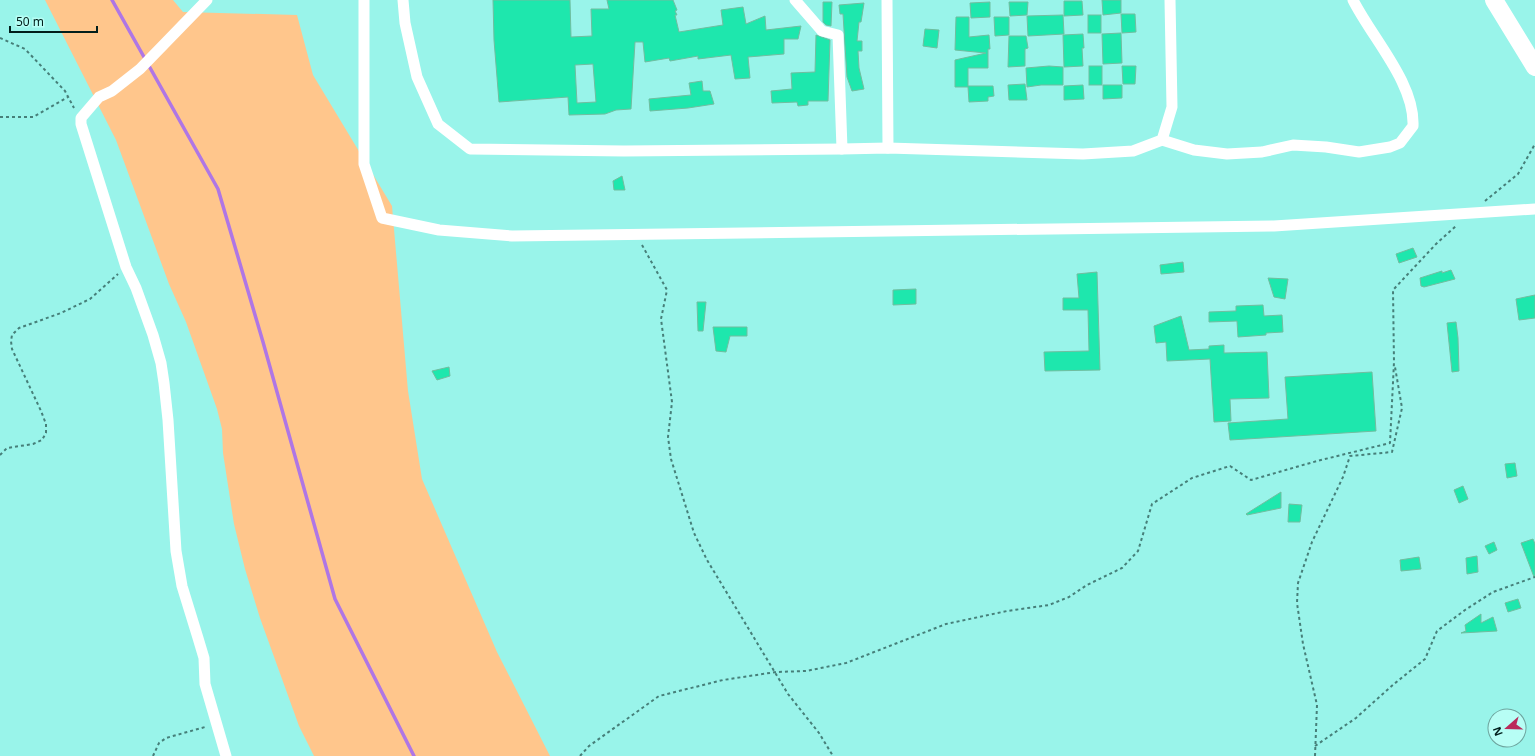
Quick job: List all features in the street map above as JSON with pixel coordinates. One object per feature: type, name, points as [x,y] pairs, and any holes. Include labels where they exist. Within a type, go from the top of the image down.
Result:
[{"type":"main road","points":[[1494,0],[1535,67]]},
{"type":"street","points":[[208,0],[140,69],[112,91],[100,97],[81,118],[81,124],[126,267],[136,288],[153,335],[160,363],[168,420],[176,551],[182,586],[194,620],[204,658],[205,684],[226,756]]},
{"type":"street","points":[[364,0],[364,164],[382,218],[439,230],[512,236],[1274,226],[1535,209]]},
{"type":"street","points":[[403,0],[405,23],[417,77],[438,124],[470,149],[624,151],[888,148],[1083,154],[1133,151],[1162,140],[1194,150],[1227,154],[1262,152],[1293,145],[1326,147],[1359,152],[1390,147],[1400,143],[1413,126],[1414,116],[1412,105],[1399,74],[1362,17],[1353,0]]},
{"type":"street","points":[[795,0],[822,31],[838,35],[842,149]]},
{"type":"street","points":[[887,0],[888,148]]},
{"type":"street","points":[[1162,140],[1172,107],[1170,0]]},
{"type":"path","points":[[0,38],[25,49],[65,91],[81,124]]},
{"type":"path","points":[[0,117],[33,117],[68,97]]},
{"type":"path","points":[[580,756],[589,746],[659,696],[722,680],[776,672],[806,671],[846,663],[946,624],[1007,611],[1049,605],[1069,597],[1087,585],[1122,568],[1138,551],[1152,504],[1192,478],[1230,466],[1251,480],[1317,461],[1390,443],[1394,362],[1393,290],[1436,244],[1470,213],[1518,174],[1535,144]]},
{"type":"path","points":[[636,235],[655,266],[667,290],[661,319],[672,402],[668,437],[671,459],[694,534],[715,573],[788,694],[819,733],[833,756]]},
{"type":"path","points":[[0,454],[7,448],[33,444],[42,440],[46,433],[46,424],[41,411],[12,349],[12,335],[19,328],[61,313],[90,299],[126,267]]},
{"type":"path","points":[[1315,756],[1317,705],[1303,644],[1297,603],[1298,583],[1312,542],[1343,477],[1350,456],[1392,452],[1402,408],[1394,362]]},
{"type":"path","points":[[1315,746],[1356,718],[1425,659],[1437,631],[1448,622],[1493,592],[1535,577]]},
{"type":"path","points":[[153,756],[159,743],[166,738],[216,724]]},
{"type":"shaded area","points":[[45,0],[173,0],[183,12],[297,15],[313,75],[392,206],[408,391],[422,479],[497,652],[550,756],[314,756],[299,726],[260,618],[245,569],[234,524],[223,453],[222,429],[217,409],[186,322],[169,284],[116,140]]},
{"type":"building","points":[[493,0],[570,0],[571,37],[592,36],[591,9],[609,9],[607,0],[673,0],[677,10],[675,11],[677,15],[675,15],[679,32],[723,25],[721,10],[743,7],[746,24],[765,16],[766,30],[801,26],[798,39],[784,39],[784,54],[748,57],[750,78],[735,79],[731,55],[698,59],[698,56],[670,61],[669,58],[645,62],[643,42],[635,42],[631,109],[616,110],[605,114],[569,115],[568,97],[499,102],[494,40]],"holes":[[[593,64],[596,102],[577,103],[575,65]]]},
{"type":"building","points":[[1102,0],[1121,0],[1121,13],[1103,15]]},
{"type":"building","points":[[1064,1],[1082,1],[1083,15],[1064,16]]},
{"type":"building","points":[[823,2],[832,2],[831,26],[826,25],[823,22]]},
{"type":"building","points":[[990,2],[990,17],[971,18],[970,3]]},
{"type":"building","points":[[1009,2],[1028,2],[1027,15],[1010,16]]},
{"type":"building","points":[[864,3],[861,22],[859,22],[857,41],[862,41],[862,51],[858,51],[859,68],[864,89],[852,91],[847,77],[843,14],[840,14],[839,5]]},
{"type":"building","points":[[1121,14],[1135,14],[1136,32],[1122,33]]},
{"type":"building","points":[[1063,15],[1064,34],[1028,36],[1027,16]]},
{"type":"building","points":[[1088,15],[1101,15],[1101,33],[1088,33]]},
{"type":"building","points":[[956,17],[969,17],[969,37],[989,35],[990,49],[988,49],[988,68],[968,68],[968,86],[993,86],[994,96],[988,97],[988,101],[969,102],[968,87],[955,87],[955,60],[986,53],[955,50]]},
{"type":"building","points":[[994,17],[1009,17],[1009,35],[995,36]]},
{"type":"building","points":[[925,29],[939,30],[937,48],[923,46]]},
{"type":"building","points":[[1121,33],[1122,63],[1103,64],[1102,34]]},
{"type":"building","points":[[1083,34],[1083,66],[1064,67],[1063,35]]},
{"type":"building","points":[[816,35],[830,40],[828,101],[808,101],[808,105],[798,106],[797,102],[772,103],[771,91],[792,89],[791,73],[815,72]]},
{"type":"building","points":[[1009,36],[1026,36],[1028,48],[1025,49],[1025,66],[1008,67]]},
{"type":"building","points":[[1049,66],[1063,67],[1063,85],[1041,85],[1027,87],[1026,68]]},
{"type":"building","points":[[1089,66],[1102,66],[1102,85],[1089,85]]},
{"type":"building","points":[[1122,66],[1136,66],[1135,84],[1123,84]]},
{"type":"building","points":[[702,81],[703,91],[710,91],[714,104],[650,111],[649,99],[691,95],[689,83]]},
{"type":"building","points":[[1025,84],[1027,100],[1009,100],[1008,85]]},
{"type":"building","points":[[1083,85],[1084,99],[1064,100],[1064,86]]},
{"type":"building","points":[[1103,85],[1122,85],[1122,98],[1103,99]]},
{"type":"building","points":[[622,176],[625,190],[614,190],[613,181]]},
{"type":"building","points":[[1413,248],[1417,257],[1399,263],[1396,254]]},
{"type":"building","points":[[1183,262],[1184,272],[1161,274],[1160,265]]},
{"type":"building","points":[[1451,270],[1455,279],[1424,287],[1421,286],[1420,278],[1442,271],[1442,273]]},
{"type":"building","points":[[1097,272],[1100,370],[1045,371],[1044,352],[1089,351],[1088,310],[1063,310],[1063,298],[1079,298],[1077,274]]},
{"type":"building","points":[[1268,278],[1288,279],[1285,299],[1274,297]]},
{"type":"building","points":[[916,289],[916,304],[893,305],[893,290]]},
{"type":"building","points":[[1535,295],[1535,318],[1519,320],[1516,299]]},
{"type":"building","points":[[697,302],[706,302],[703,331],[698,331]]},
{"type":"building","points":[[1263,305],[1264,316],[1282,315],[1283,332],[1238,337],[1237,321],[1209,322],[1209,312],[1236,311],[1236,306]]},
{"type":"building","points":[[1181,316],[1189,350],[1209,349],[1209,346],[1224,345],[1224,353],[1267,352],[1269,398],[1230,399],[1231,421],[1214,422],[1210,359],[1167,361],[1166,342],[1156,343],[1154,326]]},
{"type":"building","points":[[1456,322],[1459,371],[1452,372],[1447,323]]},
{"type":"building","points":[[713,327],[747,327],[747,336],[730,336],[726,352],[716,351]]},
{"type":"building","points":[[449,367],[450,376],[437,380],[432,371]]},
{"type":"building","points":[[1372,372],[1376,431],[1230,440],[1228,423],[1288,419],[1285,377]]},
{"type":"building","points":[[1515,463],[1517,476],[1507,478],[1505,464]]},
{"type":"building","points":[[1463,486],[1468,499],[1459,503],[1454,490]]},
{"type":"building","points":[[1281,492],[1281,508],[1246,514]]},
{"type":"building","points":[[1289,504],[1302,505],[1300,522],[1288,522]]},
{"type":"building","points":[[1533,539],[1535,544],[1535,577],[1521,543]]},
{"type":"building","points":[[1494,542],[1497,550],[1489,554],[1485,546]]},
{"type":"building","points":[[1477,556],[1478,572],[1467,574],[1466,558]]},
{"type":"building","points":[[1419,557],[1421,569],[1401,571],[1400,560]]},
{"type":"building","points":[[1518,599],[1521,608],[1508,612],[1505,603]]},
{"type":"building","points":[[1481,614],[1481,623],[1493,617],[1497,631],[1461,633],[1466,631],[1465,625]]},
{"type":"waterway","points":[[112,0],[218,189],[263,342],[335,599],[414,756]]}]
